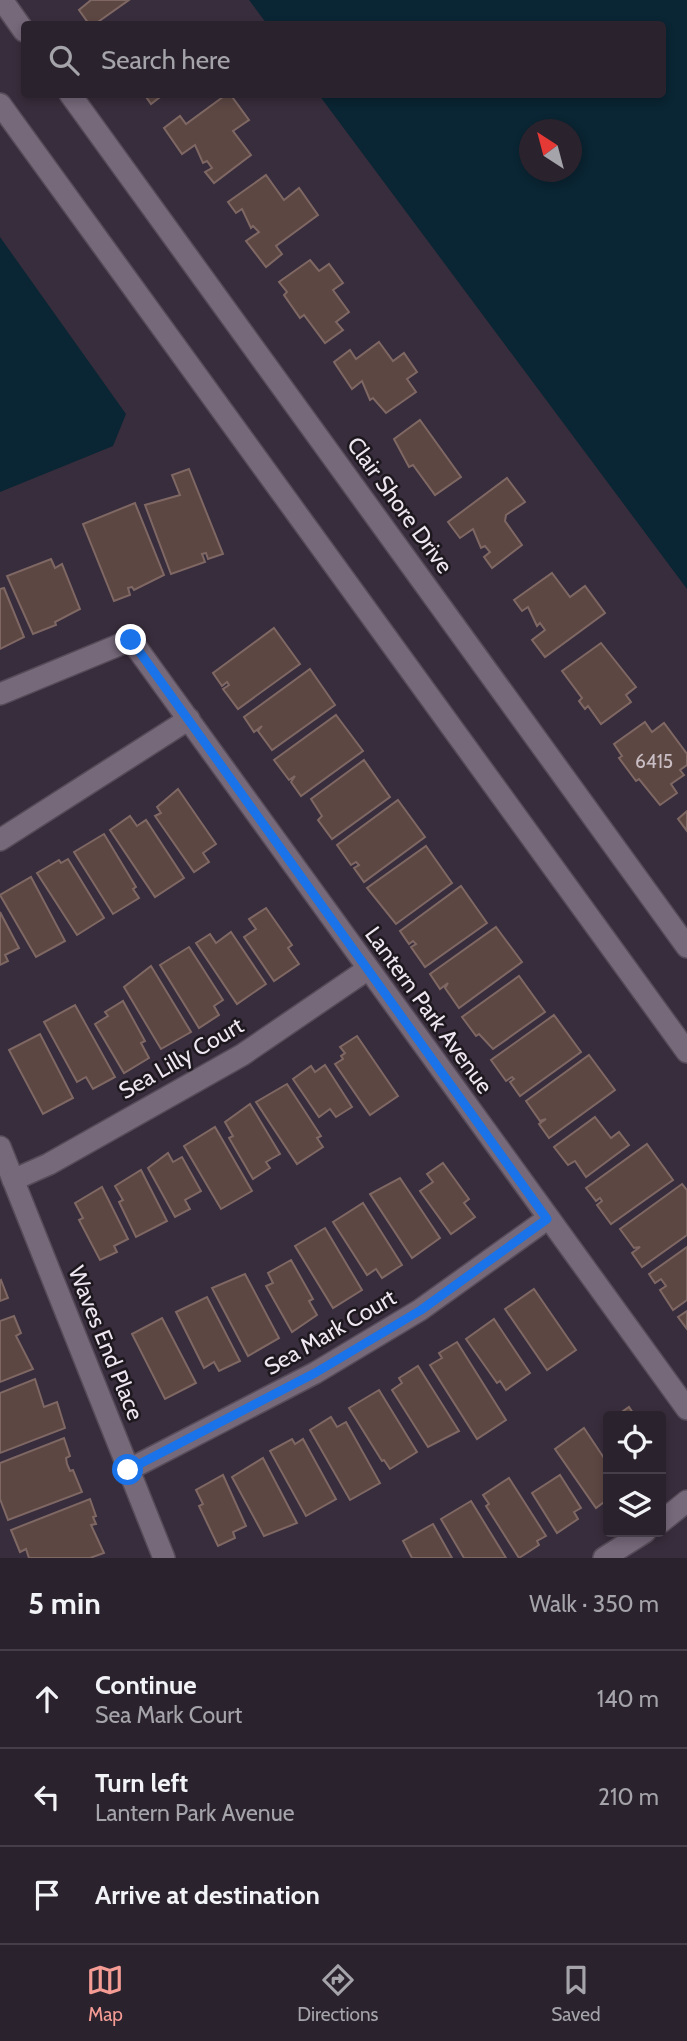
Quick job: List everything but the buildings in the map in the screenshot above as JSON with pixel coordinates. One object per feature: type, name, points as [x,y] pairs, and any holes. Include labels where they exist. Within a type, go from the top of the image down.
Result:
[{"type":"street","points":[[2,0],[21,27]]},
{"type":"street","name":"Clair Shore Drive","points":[[73,98],[687,947]]},
{"type":"street","points":[[0,104],[687,1052]]},
{"type":"street","name":"Lantern Park Avenue","points":[[0,694],[131,640],[547,1219],[687,1409]]},
{"type":"street","points":[[0,840],[188,719]]},
{"type":"street","name":"Sea Lilly Court","points":[[13,1180],[49,1164],[242,1055],[368,969]]},
{"type":"street","name":"Waves End Place","points":[[0,1146],[164,1558]]},
{"type":"street","name":"Sea Mark Court","points":[[128,1470],[350,1352],[421,1310],[547,1219]]},
{"type":"street","points":[[666,1517],[687,1501]]},
{"type":"street","points":[[604,1558],[637,1537]]},
{"type":"water","points":[[249,0],[687,0],[687,589],[321,98],[666,98],[666,21],[265,21]]},
{"type":"water","points":[[0,237],[126,414],[113,446],[0,492]]},
{"type":"route","points":[[128,1470],[315,1373],[421,1310],[547,1219],[131,640]]}]
